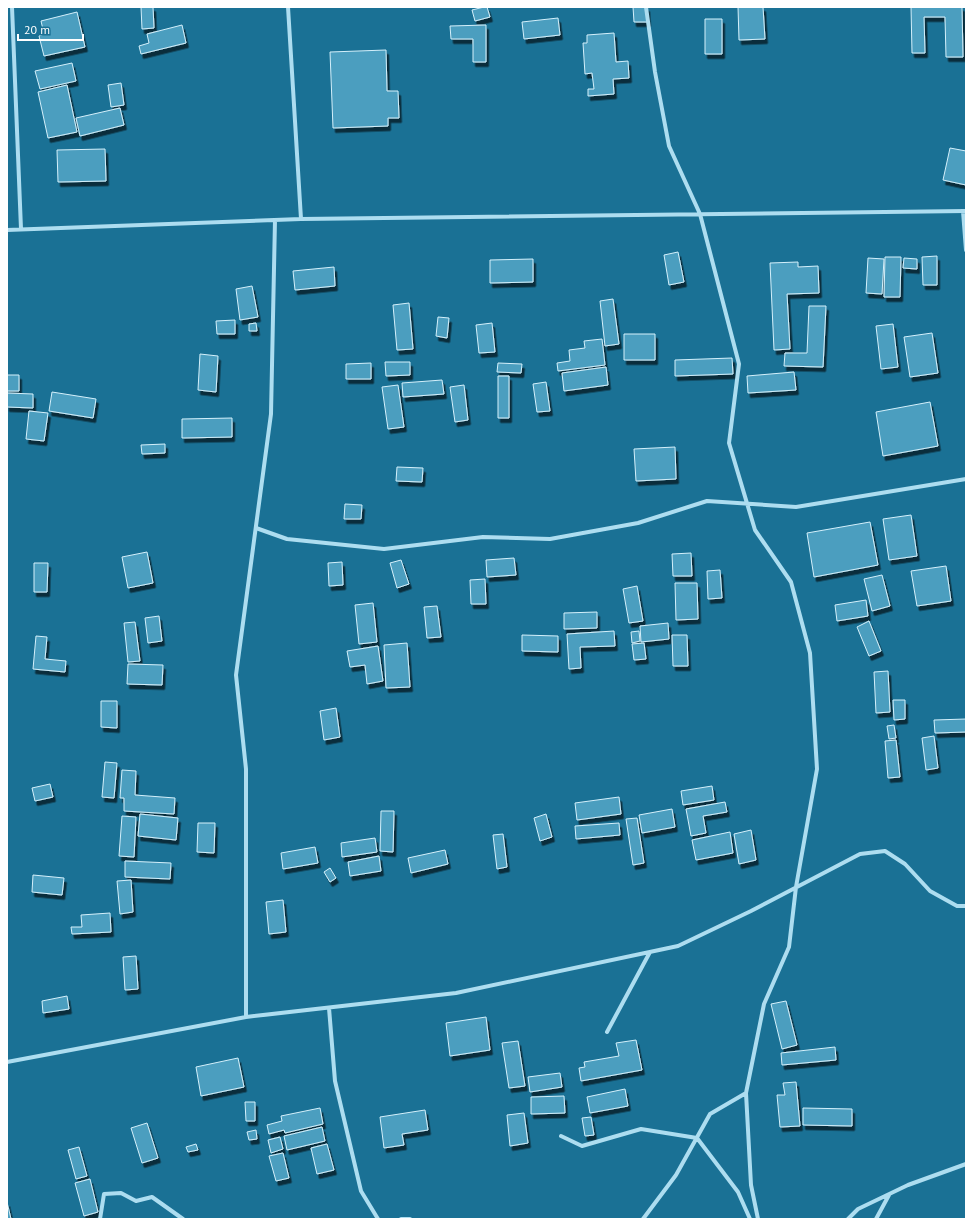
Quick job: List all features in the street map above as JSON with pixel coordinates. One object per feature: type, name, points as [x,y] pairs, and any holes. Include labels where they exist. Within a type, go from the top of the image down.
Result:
[{"type":"street","points":[[12,7],[21,229]]},
{"type":"street","points":[[288,7],[301,219]]},
{"type":"street","points":[[646,7],[655,72],[669,146],[700,214],[739,364],[729,443],[755,530],[791,582],[810,653],[817,769],[796,887],[789,946],[764,1004],[746,1093],[751,1185],[758,1219]]},
{"type":"street","points":[[7,230],[301,219],[964,211],[966,250]]},
{"type":"street","points":[[246,1018],[246,769],[236,675],[271,414],[275,220]]},
{"type":"street","points":[[256,528],[287,539],[384,549],[483,537],[550,539],[638,523],[707,501],[796,507],[966,479]]},
{"type":"street","points":[[7,1062],[246,1018],[456,993],[678,946],[751,911],[860,854],[884,851],[905,864],[930,891],[957,906],[966,906]]},
{"type":"street","points":[[607,1032],[650,952]]},
{"type":"street","points":[[329,1008],[335,1081],[361,1191],[378,1219]]},
{"type":"street","points":[[643,1219],[676,1175],[710,1114],[746,1093]]},
{"type":"street","points":[[561,1136],[582,1146],[641,1129],[697,1138],[738,1192],[750,1219]]},
{"type":"street","points":[[848,1219],[858,1210],[908,1185],[966,1164]]},
{"type":"street","points":[[100,1219],[104,1194],[121,1193],[136,1201],[152,1197],[183,1219]]},
{"type":"street","points":[[876,1219],[889,1195]]},
{"type":"street","points":[[401,1219],[410,1219]]},
{"type":"building","points":[[141,7],[153,7],[154,28],[142,29]]},
{"type":"building","points":[[487,7],[490,17],[475,21],[472,10]]},
{"type":"building","points":[[633,7],[647,7],[648,22],[634,22]]},
{"type":"building","points":[[738,7],[763,7],[765,39],[739,40]]},
{"type":"building","points":[[911,7],[962,7],[963,57],[946,57],[945,17],[924,17],[925,53],[912,53]]},
{"type":"building","points":[[77,12],[85,47],[44,56],[39,36],[44,34],[41,21]]},
{"type":"building","points":[[558,18],[560,35],[524,39],[522,22]]},
{"type":"building","points":[[705,19],[722,19],[722,54],[705,54]]},
{"type":"building","points":[[182,25],[186,43],[141,54],[139,46],[149,43],[147,34]]},
{"type":"building","points":[[486,25],[486,62],[473,62],[473,39],[451,39],[450,26]]},
{"type":"building","points":[[614,33],[616,62],[628,61],[629,78],[613,79],[614,94],[588,96],[588,89],[594,89],[592,73],[585,74],[583,43],[587,43],[587,35]]},
{"type":"building","points":[[386,50],[387,91],[398,91],[399,118],[388,118],[388,126],[333,128],[330,52]]},
{"type":"building","points":[[72,63],[76,81],[40,89],[35,71]]},
{"type":"building","points":[[121,83],[124,105],[111,107],[108,85]]},
{"type":"building","points":[[67,85],[77,132],[48,138],[38,92]]},
{"type":"building","points":[[120,108],[124,125],[80,136],[76,118]]},
{"type":"building","points":[[950,148],[966,151],[966,185],[943,180]]},
{"type":"building","points":[[105,149],[106,181],[58,182],[57,150]]},
{"type":"building","points":[[678,252],[684,282],[669,285],[664,255]]},
{"type":"building","points":[[937,256],[937,285],[923,285],[922,257]]},
{"type":"building","points":[[885,257],[901,257],[900,297],[884,297]]},
{"type":"building","points":[[868,258],[884,259],[882,294],[866,293]]},
{"type":"building","points":[[904,258],[917,259],[917,269],[903,268]]},
{"type":"building","points":[[533,259],[533,282],[490,283],[490,260]]},
{"type":"building","points":[[798,262],[798,267],[818,266],[819,293],[787,294],[790,349],[774,350],[770,263]]},
{"type":"building","points":[[334,267],[335,286],[295,290],[293,271]]},
{"type":"building","points":[[252,286],[258,317],[240,320],[236,289]]},
{"type":"building","points":[[613,299],[619,344],[605,346],[600,301]]},
{"type":"building","points":[[409,303],[413,349],[397,350],[393,305]]},
{"type":"building","points":[[809,306],[826,306],[823,367],[784,366],[785,353],[807,353]]},
{"type":"building","points":[[438,317],[449,318],[447,338],[436,336]]},
{"type":"building","points":[[235,320],[235,334],[217,334],[216,321]]},
{"type":"building","points":[[256,323],[257,331],[249,331],[249,324]]},
{"type":"building","points":[[492,323],[495,352],[479,353],[476,325]]},
{"type":"building","points":[[893,324],[898,367],[881,369],[876,326]]},
{"type":"building","points":[[932,333],[938,373],[910,377],[904,337]]},
{"type":"building","points":[[624,334],[655,334],[655,360],[624,360]]},
{"type":"building","points":[[602,339],[605,365],[558,371],[557,363],[570,361],[569,350],[585,348],[584,341]]},
{"type":"building","points":[[200,354],[218,356],[216,392],[198,390]]},
{"type":"building","points":[[732,358],[733,374],[675,376],[675,360]]},
{"type":"building","points":[[385,362],[410,362],[410,375],[386,376]]},
{"type":"building","points":[[371,363],[371,379],[346,379],[346,364]]},
{"type":"building","points":[[498,363],[522,364],[521,373],[497,372]]},
{"type":"building","points":[[606,367],[608,385],[564,391],[562,373]]},
{"type":"building","points":[[794,372],[796,390],[748,393],[747,376]]},
{"type":"building","points":[[7,375],[19,375],[19,391],[7,391]]},
{"type":"building","points":[[498,376],[509,376],[509,418],[498,418]]},
{"type":"building","points":[[442,380],[444,394],[403,397],[402,383]]},
{"type":"building","points":[[546,382],[550,411],[537,412],[533,384]]},
{"type":"building","points":[[398,385],[404,427],[388,429],[382,387]]},
{"type":"building","points":[[464,385],[468,420],[455,422],[450,387]]},
{"type":"building","points":[[52,392],[96,399],[93,418],[49,411]]},
{"type":"building","points":[[7,393],[33,394],[33,408],[7,407]]},
{"type":"building","points":[[930,402],[938,446],[883,456],[876,412]]},
{"type":"building","points":[[29,411],[48,413],[44,441],[26,439]]},
{"type":"building","points":[[232,418],[232,437],[182,438],[182,419]]},
{"type":"building","points":[[165,444],[165,453],[142,454],[141,445]]},
{"type":"building","points":[[675,447],[676,479],[636,481],[634,449]]},
{"type":"building","points":[[397,467],[423,468],[422,482],[396,481]]},
{"type":"building","points":[[345,504],[362,505],[361,519],[344,519]]},
{"type":"building","points":[[911,515],[917,556],[889,560],[883,519]]},
{"type":"building","points":[[870,522],[878,565],[814,577],[807,533]]},
{"type":"building","points":[[147,552],[153,583],[128,588],[122,557]]},
{"type":"building","points":[[691,553],[692,576],[673,576],[672,554]]},
{"type":"building","points":[[514,558],[516,575],[487,577],[486,560]]},
{"type":"building","points":[[401,560],[409,584],[397,588],[390,563]]},
{"type":"building","points":[[342,562],[343,585],[329,586],[328,563]]},
{"type":"building","points":[[34,563],[48,563],[47,592],[34,592]]},
{"type":"building","points":[[946,566],[951,601],[917,606],[911,571]]},
{"type":"building","points":[[720,570],[722,598],[708,599],[707,571]]},
{"type":"building","points":[[882,575],[890,606],[872,611],[864,579]]},
{"type":"building","points":[[485,579],[486,604],[471,604],[470,580]]},
{"type":"building","points":[[675,583],[697,583],[698,619],[676,620]]},
{"type":"building","points":[[637,586],[643,621],[629,623],[623,589]]},
{"type":"building","points":[[866,600],[868,616],[837,621],[835,605]]},
{"type":"building","points":[[373,603],[377,642],[359,644],[355,605]]},
{"type":"building","points":[[437,606],[441,637],[427,638],[424,607]]},
{"type":"building","points":[[597,612],[597,628],[564,629],[564,613]]},
{"type":"building","points":[[159,616],[162,641],[148,643],[145,618]]},
{"type":"building","points":[[869,621],[881,651],[869,656],[857,627]]},
{"type":"building","points":[[135,622],[140,661],[128,662],[124,623]]},
{"type":"building","points":[[668,623],[669,639],[641,642],[640,626]]},
{"type":"building","points":[[614,631],[615,646],[580,647],[581,668],[569,669],[567,634]]},
{"type":"building","points":[[639,631],[640,641],[632,643],[631,632]]},
{"type":"building","points":[[522,635],[558,636],[558,652],[522,651]]},
{"type":"building","points":[[672,635],[687,635],[688,666],[673,666]]},
{"type":"building","points":[[36,636],[47,637],[45,659],[66,661],[65,672],[33,669]]},
{"type":"building","points":[[407,643],[410,687],[386,688],[384,645]]},
{"type":"building","points":[[644,643],[646,659],[634,660],[632,644]]},
{"type":"building","points":[[378,646],[383,681],[367,684],[365,665],[350,667],[347,651]]},
{"type":"building","points":[[128,664],[163,665],[162,685],[127,684]]},
{"type":"building","points":[[888,671],[890,712],[876,713],[874,672]]},
{"type":"building","points":[[893,700],[905,700],[905,719],[894,720]]},
{"type":"building","points":[[101,701],[117,701],[117,728],[101,727]]},
{"type":"building","points":[[336,708],[340,737],[324,740],[320,711]]},
{"type":"building","points":[[966,719],[966,732],[935,733],[934,720]]},
{"type":"building","points":[[894,725],[896,738],[889,739],[887,726]]},
{"type":"building","points":[[934,736],[938,768],[926,770],[922,738]]},
{"type":"building","points":[[896,740],[900,777],[888,778],[885,741]]},
{"type":"building","points":[[105,762],[117,763],[114,798],[102,797]]},
{"type":"building","points":[[122,770],[136,771],[135,795],[175,798],[174,814],[124,811],[124,798],[120,798]]},
{"type":"building","points":[[50,784],[53,797],[35,801],[32,788]]},
{"type":"building","points":[[712,786],[714,800],[683,805],[681,791]]},
{"type":"building","points":[[619,797],[621,814],[577,820],[575,803]]},
{"type":"building","points":[[725,802],[727,812],[703,816],[706,833],[691,836],[686,809]]},
{"type":"building","points":[[672,809],[675,827],[642,833],[639,815]]},
{"type":"building","points":[[381,811],[394,811],[393,852],[380,851]]},
{"type":"building","points":[[140,814],[178,818],[176,840],[138,836]]},
{"type":"building","points":[[546,814],[552,837],[540,841],[534,818]]},
{"type":"building","points":[[122,816],[136,817],[134,857],[119,856]]},
{"type":"building","points":[[637,818],[644,863],[633,865],[626,819]]},
{"type":"building","points":[[198,823],[215,823],[214,853],[197,852]]},
{"type":"building","points":[[619,823],[620,835],[576,839],[575,826]]},
{"type":"building","points":[[751,830],[756,860],[739,864],[734,834]]},
{"type":"building","points":[[730,832],[733,853],[696,860],[692,840]]},
{"type":"building","points":[[503,834],[507,867],[497,869],[493,835]]},
{"type":"building","points":[[375,838],[377,852],[342,857],[341,843]]},
{"type":"building","points":[[315,847],[318,863],[283,869],[281,853]]},
{"type":"building","points":[[445,850],[448,864],[411,873],[408,858]]},
{"type":"building","points":[[379,856],[381,871],[350,876],[348,862]]},
{"type":"building","points":[[125,861],[171,863],[170,879],[125,877]]},
{"type":"building","points":[[330,868],[336,878],[330,882],[324,872]]},
{"type":"building","points":[[33,875],[64,878],[62,895],[32,892]]},
{"type":"building","points":[[131,880],[133,912],[120,914],[117,881]]},
{"type":"building","points":[[283,900],[286,932],[269,934],[266,902]]},
{"type":"building","points":[[110,913],[111,932],[72,934],[71,927],[82,927],[81,915]]},
{"type":"building","points":[[136,956],[138,989],[125,990],[123,957]]},
{"type":"building","points":[[67,996],[69,1009],[43,1013],[42,1001]]},
{"type":"building","points":[[786,1001],[797,1045],[782,1049],[771,1004]]},
{"type":"building","points":[[486,1017],[490,1050],[450,1056],[446,1023]]},
{"type":"building","points":[[636,1040],[642,1070],[581,1081],[579,1068],[585,1067],[584,1062],[619,1056],[616,1043]]},
{"type":"building","points":[[518,1041],[525,1086],[509,1088],[502,1043]]},
{"type":"building","points":[[835,1047],[836,1060],[782,1065],[781,1053]]},
{"type":"building","points":[[238,1058],[244,1087],[201,1096],[196,1067]]},
{"type":"building","points":[[560,1073],[562,1087],[530,1092],[528,1077]]},
{"type":"building","points":[[796,1082],[800,1126],[780,1127],[777,1095],[785,1095],[783,1083]]},
{"type":"building","points":[[625,1089],[628,1106],[590,1113],[587,1097]]},
{"type":"building","points":[[564,1096],[565,1113],[531,1114],[531,1097]]},
{"type":"building","points":[[245,1102],[255,1102],[255,1121],[246,1121]]},
{"type":"building","points":[[320,1108],[323,1124],[285,1133],[284,1130],[269,1134],[267,1125],[282,1121],[281,1116]]},
{"type":"building","points":[[803,1108],[852,1109],[852,1126],[803,1125]]},
{"type":"building","points":[[425,1110],[428,1130],[402,1134],[404,1145],[384,1148],[380,1117]]},
{"type":"building","points":[[524,1113],[528,1143],[510,1146],[507,1115]]},
{"type":"building","points":[[591,1117],[594,1135],[585,1136],[582,1118]]},
{"type":"building","points":[[147,1123],[158,1158],[142,1163],[131,1128]]},
{"type":"building","points":[[322,1127],[325,1141],[287,1150],[284,1136]]},
{"type":"building","points":[[256,1130],[257,1139],[249,1140],[247,1132]]},
{"type":"building","points":[[280,1137],[283,1149],[271,1153],[268,1140]]},
{"type":"building","points":[[196,1144],[198,1150],[188,1152],[186,1147]]},
{"type":"building","points":[[327,1144],[334,1170],[317,1174],[311,1148]]},
{"type":"building","points":[[79,1147],[87,1176],[76,1179],[68,1150]]},
{"type":"building","points":[[283,1153],[289,1178],[276,1181],[269,1156]]},
{"type":"building","points":[[90,1179],[98,1212],[84,1216],[75,1183]]},
{"type":"building","points":[[7,1202],[11,1219],[7,1219]]}]
